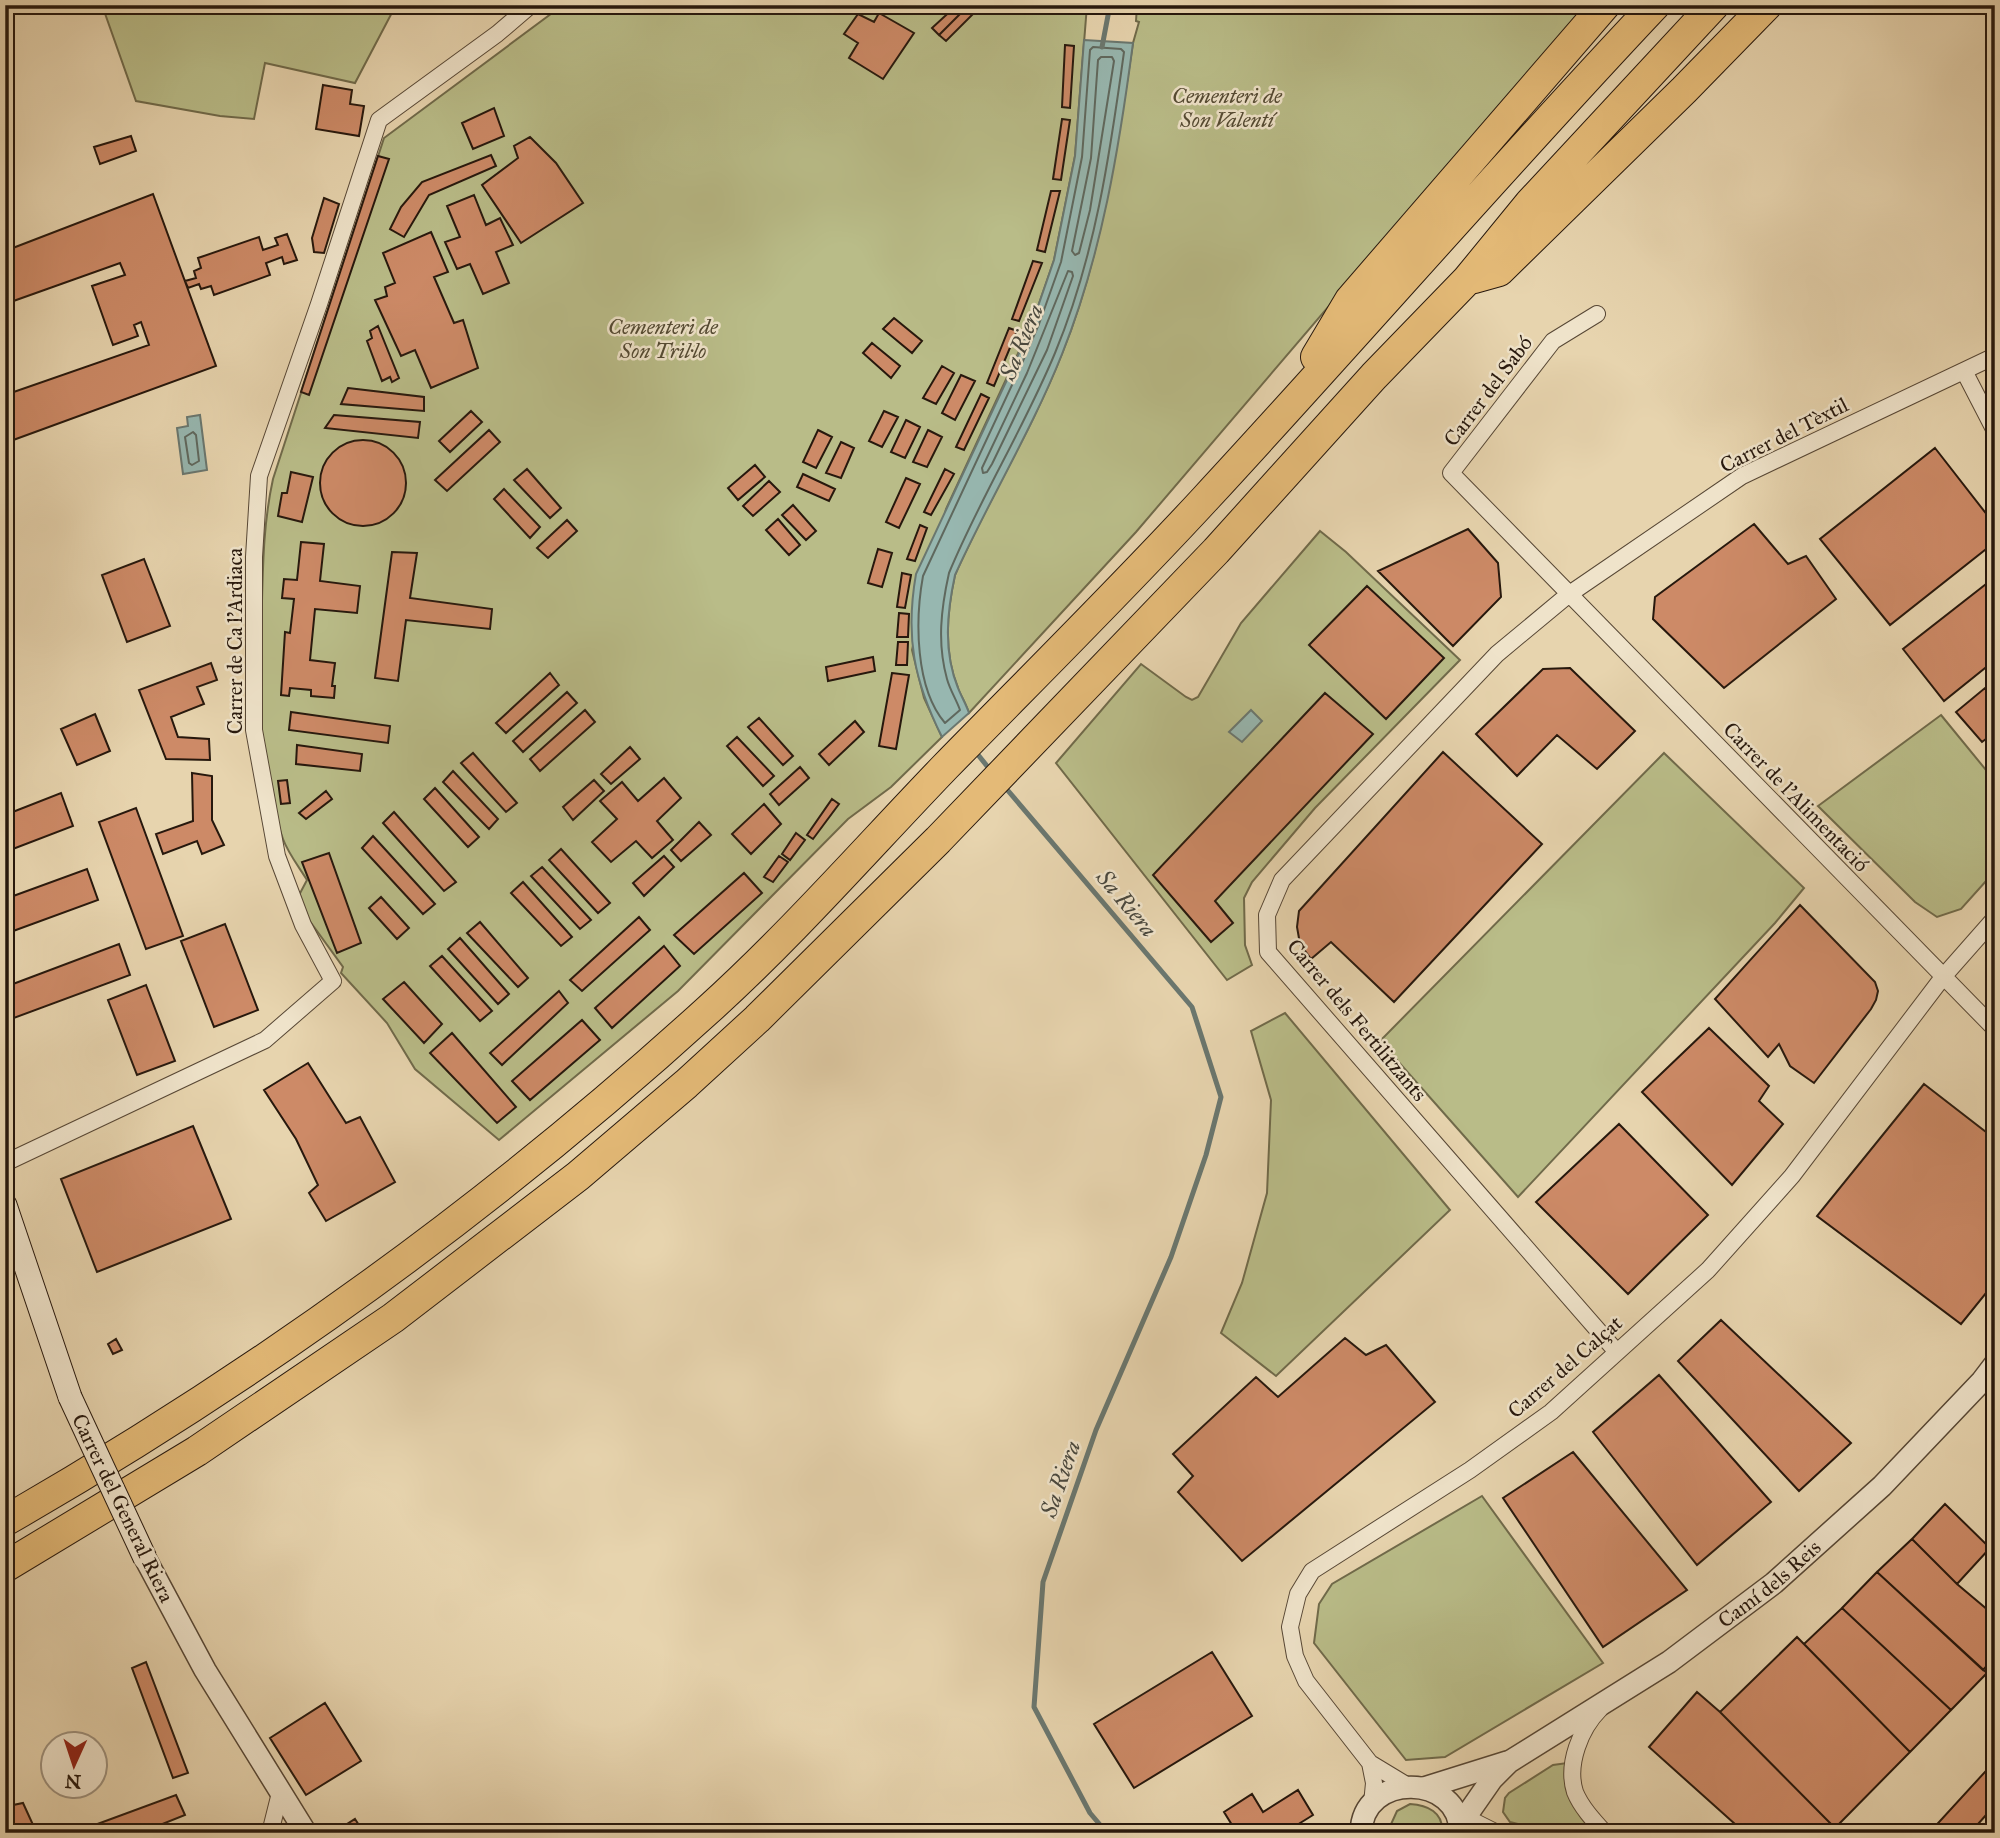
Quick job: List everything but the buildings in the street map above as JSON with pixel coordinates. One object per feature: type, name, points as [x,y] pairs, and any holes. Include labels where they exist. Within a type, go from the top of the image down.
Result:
[{"type":"highway","points":[[1275,423],[1350,300],[1605,5]]},
{"type":"highway","points":[[5,1521],[176,1419],[295,1339],[412,1254],[528,1165],[730,990],[1179,527],[1655,5]]},
{"type":"highway","points":[[5,1566],[155,1479],[393,1318],[505,1234],[622,1138],[757,1019],[938,840],[1216,551],[1374,376],[1467,280],[1539,193],[1714,5]]},
{"type":"highway","points":[[1467,280],[1499,271],[1767,5]]},
{"type":"highway","points":[[5,1513],[47,1497]]},
{"type":"main road","name":"Carrer del General Riera","points":[[5,1205],[70,1397],[145,1558]]},
{"type":"street","name":"Carrer de Ca l'Ardiaca","points":[[5,1163],[265,1040],[333,981],[303,925],[277,856],[254,730],[254,557],[259,477],[379,120],[497,34],[531,5]]},
{"type":"street","name":"Carrer del Sabó","points":[[1568,594],[1451,473],[1553,341],[1597,314]]},
{"type":"street","name":"Carrer del Tèxtil","points":[[1568,594],[1742,476],[1995,356]]},
{"type":"street","points":[[1964,370],[1995,431]]},
{"type":"street","name":"Carrer de l'Alimentació","points":[[1568,594],[1995,1030]]},
{"type":"street","name":"Carrer dels Fertilitzants","points":[[1568,594],[1497,654],[1282,880],[1267,915],[1268,953],[1616,1351]]},
{"type":"street","name":"Carrer del Calçat","points":[[1370,1763],[1306,1681],[1295,1656],[1290,1627],[1298,1594],[1312,1571],[1470,1470],[1551,1412],[1708,1270],[1792,1176],[1943,977],[1995,918]]},
{"type":"street","name":"Camí dels Reis","points":[[1509,1762],[1669,1662],[1774,1583],[1882,1486],[1995,1364]]},
{"type":"street","name":"Carrer del General Riera","points":[[145,1558],[205,1670],[306,1833]]},
{"type":"street","points":[[1605,1833],[1576,1794],[1573,1764],[1585,1729],[1608,1701]]},
{"type":"street","points":[[1360,1832],[1367,1810],[1391,1790],[1416,1787],[1509,1762]]},
{"type":"street","points":[[1460,1822],[1492,1779],[1509,1762]]},
{"type":"street","points":[[1370,1763],[1416,1787],[1437,1793],[1460,1822],[1497,1833]]},
{"type":"street","points":[[1370,1763],[1374,1783],[1372,1804]]},
{"type":"street","points":[[270,1833],[280,1793]]},
{"type":"green space","points":[[102,5],[396,5],[355,83],[265,63],[254,119],[220,116],[136,101]]},
{"type":"green space","name":"Cementeri de Son Tril·lo","points":[[563,5],[1087,5],[1075,156],[1054,260],[1033,321],[946,509],[912,650],[924,698],[942,737],[891,787],[848,819],[678,991],[499,1140],[415,1069],[387,1023],[341,973],[343,967],[309,920],[298,897],[307,880],[283,839],[267,782],[263,752],[260,661],[264,555],[273,479],[384,138]]},
{"type":"green space","name":"Cementeri de Son Valentí","points":[[1137,5],[1586,5],[1136,532],[969,713],[953,674],[948,646],[948,617],[955,575],[1037,410],[1076,316],[1098,240],[1106,201],[1139,22],[1136,21]]},
{"type":"green space","points":[[1320,531],[1346,552],[1460,660],[1315,808],[1252,882],[1244,898],[1245,945],[1252,965],[1227,980],[1056,763],[1141,664],[1186,697],[1192,700],[1198,697],[1241,623]]},
{"type":"green space","points":[[1941,715],[1995,781],[1995,871],[1961,909],[1937,917],[1915,902],[1818,806]]},
{"type":"green space","points":[[1664,753],[1804,888],[1775,923],[1518,1197],[1380,1041]]},
{"type":"green space","points":[[1285,1013],[1450,1210],[1276,1376],[1221,1333],[1242,1283],[1267,1193],[1271,1100],[1251,1031]]},
{"type":"green space","points":[[1482,1496],[1603,1663],[1445,1757],[1406,1760],[1314,1643],[1319,1604],[1332,1584]]},
{"type":"green space","points":[[1567,1763],[1596,1833],[1553,1833],[1510,1822],[1503,1812],[1505,1798],[1509,1793],[1553,1765]]},
{"type":"green space","points":[[1410,1804],[1433,1811],[1440,1820],[1442,1833],[1387,1833],[1397,1811]]},
{"type":"water","points":[[1084,40],[1133,43],[1107,201],[1088,278],[1062,354],[955,575],[948,617],[948,646],[953,674],[969,713],[942,737],[932,717],[914,658],[911,618],[916,574],[1013,367],[1033,321],[1054,260],[1075,156]]},
{"type":"water","points":[[200,415],[207,470],[183,474],[177,428],[188,426],[187,417]]},
{"type":"water","points":[[1251,710],[1262,721],[1242,742],[1229,732]]},
{"type":"waterway","name":"Sa Riera","points":[[1102,47],[1110,5]]},
{"type":"waterway","name":"Sa Riera","points":[[975,751],[991,771]]},
{"type":"waterway","name":"Sa Riera","points":[[1004,786],[1192,1007],[1221,1097],[1206,1155],[1171,1257],[1096,1430],[1043,1582],[1034,1707],[1090,1813],[1107,1833]]}]
